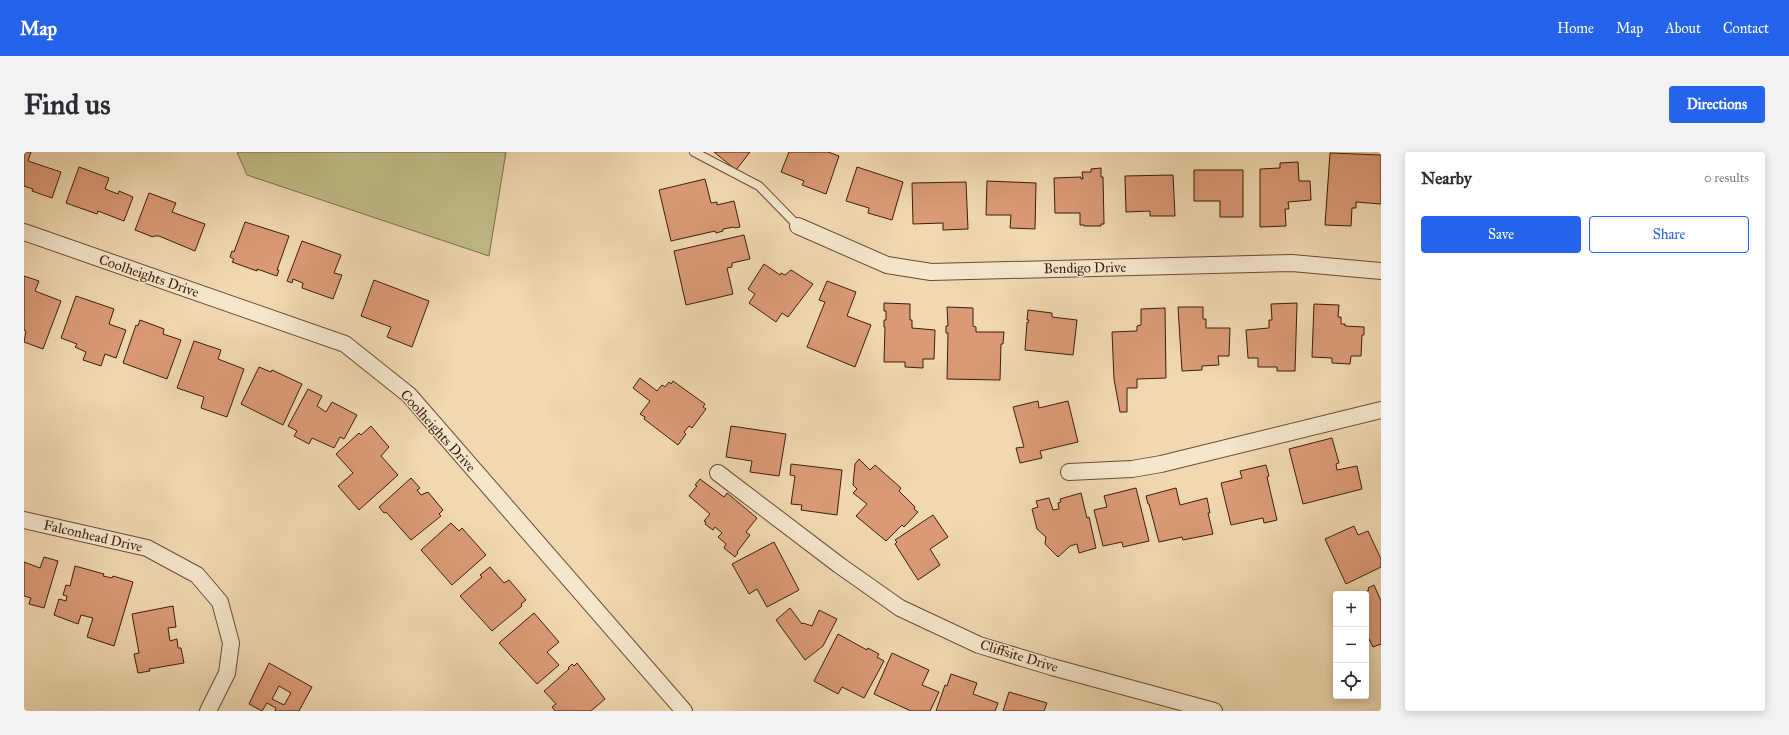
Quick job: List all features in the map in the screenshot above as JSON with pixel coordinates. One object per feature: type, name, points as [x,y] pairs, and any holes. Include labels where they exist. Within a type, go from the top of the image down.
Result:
[{"type":"street","name":"Bendigo Drive","points":[[798,226],[887,265],[931,272],[1292,263],[1381,271]]},
{"type":"street","name":"Coolheights Drive","points":[[24,232],[346,344],[408,395],[684,711]]},
{"type":"street","points":[[1069,472],[1132,468],[1161,464],[1381,410]]},
{"type":"street","name":"Cliffsite Drive","points":[[718,472],[839,565],[900,608],[979,645],[1052,667],[1214,711]]},
{"type":"street","name":"Falconhead Drive","points":[[24,520],[147,548],[197,575],[220,602],[231,643],[227,673],[208,711]]},
{"type":"lane","points":[[694,152],[760,186],[798,226]]},
{"type":"shaded area","points":[[237,152],[506,152],[489,256],[247,175]]},
{"type":"building","points":[[24,152],[31,152],[28,161],[61,172],[52,198],[32,191],[33,189],[24,186]]},
{"type":"building","points":[[714,152],[750,152],[736,170]]},
{"type":"building","points":[[789,152],[828,152],[839,156],[826,194],[802,185],[804,181],[781,172]]},
{"type":"building","points":[[1330,153],[1381,155],[1381,204],[1356,202],[1356,208],[1352,208],[1351,226],[1325,225]]},
{"type":"building","points":[[1298,162],[1299,181],[1310,181],[1311,200],[1288,202],[1289,209],[1285,209],[1286,226],[1260,227],[1260,169],[1280,168],[1280,163]]},
{"type":"building","points":[[79,167],[109,178],[105,189],[118,194],[119,191],[133,197],[124,221],[98,211],[97,214],[66,203]]},
{"type":"building","points":[[857,167],[903,182],[892,220],[868,213],[869,208],[846,201]]},
{"type":"building","points":[[1101,168],[1101,177],[1103,177],[1104,224],[1101,224],[1101,226],[1084,226],[1080,225],[1080,213],[1055,213],[1054,178],[1081,177],[1081,179],[1083,179],[1082,172],[1091,172],[1091,169]]},
{"type":"building","points":[[1194,170],[1243,170],[1243,217],[1220,217],[1220,201],[1194,201]]},
{"type":"building","points":[[1173,175],[1175,216],[1150,216],[1150,211],[1126,212],[1125,176]]},
{"type":"building","points":[[705,179],[711,203],[717,202],[717,205],[734,201],[740,227],[723,229],[723,231],[716,233],[715,231],[671,241],[659,190]]},
{"type":"building","points":[[987,181],[1036,183],[1035,229],[1010,228],[1011,215],[986,215]]},
{"type":"building","points":[[966,182],[968,229],[943,230],[943,223],[913,224],[912,183]]},
{"type":"building","points":[[149,193],[176,203],[172,212],[205,224],[195,251],[159,236],[153,237],[135,230]]},
{"type":"building","points":[[245,222],[289,236],[277,270],[279,270],[277,276],[232,262],[234,259],[230,257],[232,251],[234,252]]},
{"type":"building","points":[[744,235],[750,259],[732,263],[732,267],[727,268],[733,294],[686,305],[674,251]]},
{"type":"building","points":[[302,241],[341,255],[334,273],[342,275],[333,299],[302,288],[303,283],[293,279],[292,283],[287,281]]},
{"type":"building","points":[[764,264],[780,275],[781,273],[785,275],[791,270],[813,284],[788,317],[782,313],[776,322],[749,303],[755,294],[748,289]]},
{"type":"building","points":[[24,276],[39,281],[35,291],[61,301],[43,349],[24,342],[26,331],[24,330]]},
{"type":"building","points":[[374,280],[429,301],[412,347],[387,337],[391,327],[361,316]]},
{"type":"building","points":[[827,281],[856,292],[847,316],[871,325],[855,367],[807,347],[825,302],[819,300]]},
{"type":"building","points":[[76,296],[114,309],[109,324],[126,330],[116,358],[105,354],[101,366],[83,360],[86,352],[75,347],[77,344],[61,338]]},
{"type":"building","points":[[884,303],[910,304],[910,320],[912,320],[912,328],[935,330],[934,359],[923,359],[923,368],[905,367],[905,362],[884,362],[884,320],[886,320],[886,311],[884,311]]},
{"type":"building","points":[[1297,303],[1295,371],[1277,371],[1277,367],[1258,367],[1258,358],[1248,358],[1246,330],[1269,328],[1269,320],[1272,320],[1271,304]]},
{"type":"building","points":[[1314,304],[1339,305],[1338,317],[1341,317],[1341,324],[1345,324],[1345,326],[1364,327],[1361,356],[1351,356],[1350,364],[1332,363],[1332,358],[1312,357]]},
{"type":"building","points":[[947,307],[973,308],[973,326],[976,327],[976,332],[1004,332],[1003,344],[1001,344],[1000,380],[947,379]]},
{"type":"building","points":[[1178,307],[1203,307],[1203,319],[1206,319],[1206,328],[1230,328],[1229,356],[1218,356],[1219,365],[1202,366],[1202,370],[1182,371]]},
{"type":"building","points":[[1165,308],[1166,378],[1137,379],[1137,388],[1127,388],[1127,412],[1120,412],[1114,379],[1112,332],[1137,331],[1137,326],[1141,325],[1141,309]]},
{"type":"building","points":[[1028,310],[1052,313],[1052,317],[1077,320],[1073,355],[1025,350],[1027,322],[1028,323],[1029,320],[1027,320]]},
{"type":"building","points":[[140,320],[164,329],[163,334],[181,340],[167,379],[123,363],[136,325],[138,326]]},
{"type":"building","points":[[194,341],[221,350],[218,359],[244,369],[227,417],[201,408],[204,397],[177,388]]},
{"type":"building","points":[[259,367],[271,372],[272,370],[302,384],[283,425],[241,404]]},
{"type":"building","points":[[640,378],[657,391],[662,385],[665,387],[669,382],[671,384],[673,381],[705,404],[703,407],[706,409],[692,428],[689,426],[684,432],[686,434],[678,445],[644,419],[645,417],[640,414],[650,401],[633,388]]},
{"type":"building","points":[[308,389],[322,396],[317,406],[326,412],[332,402],[357,415],[344,439],[340,437],[334,448],[312,438],[309,444],[294,436],[297,431],[288,426]]},
{"type":"building","points":[[1038,401],[1039,408],[1068,401],[1078,442],[1040,451],[1042,458],[1020,463],[1016,448],[1024,447],[1013,407]]},
{"type":"building","points":[[371,426],[389,447],[381,456],[398,475],[359,510],[338,486],[353,473],[336,454],[359,433],[361,435]]},
{"type":"building","points":[[731,426],[786,434],[779,476],[750,472],[752,461],[726,457]]},
{"type":"building","points":[[1332,438],[1339,463],[1336,464],[1337,470],[1357,466],[1362,489],[1303,504],[1289,449]]},
{"type":"building","points":[[859,459],[870,470],[875,465],[901,488],[899,491],[918,512],[904,527],[902,525],[886,541],[856,516],[867,504],[853,493],[857,489],[853,485],[855,464]]},
{"type":"building","points":[[791,464],[842,470],[837,515],[801,510],[802,505],[791,504],[795,476],[790,475]]},
{"type":"building","points":[[1266,465],[1269,476],[1267,477],[1277,520],[1264,523],[1263,518],[1231,525],[1221,483],[1242,478],[1240,471]]},
{"type":"building","points":[[411,478],[420,488],[417,490],[421,495],[428,492],[443,510],[439,514],[441,516],[411,540],[386,512],[384,513],[379,507]]},
{"type":"building","points":[[700,479],[724,497],[727,493],[757,518],[746,532],[750,535],[735,557],[724,548],[726,544],[718,537],[722,533],[715,527],[713,530],[705,524],[706,522],[704,521],[710,514],[689,496],[697,486],[695,485]]},
{"type":"building","points":[[1136,488],[1149,541],[1123,547],[1122,542],[1103,546],[1094,510],[1107,507],[1104,496]]},
{"type":"building","points":[[1176,488],[1180,505],[1207,498],[1210,513],[1208,513],[1213,534],[1183,540],[1182,537],[1159,542],[1146,496]]},
{"type":"building","points":[[1081,493],[1087,518],[1089,517],[1096,548],[1079,553],[1077,544],[1070,546],[1058,557],[1045,544],[1046,537],[1037,529],[1032,509],[1038,507],[1036,501],[1049,498],[1053,510],[1059,509],[1058,503],[1061,502],[1060,499]]},
{"type":"building","points":[[933,515],[948,537],[930,549],[940,565],[918,580],[895,544],[897,542],[895,540]]},
{"type":"building","points":[[451,523],[459,531],[462,528],[486,555],[452,585],[421,550]]},
{"type":"building","points":[[1354,526],[1358,535],[1368,531],[1381,559],[1381,567],[1346,584],[1325,539]]},
{"type":"building","points":[[774,542],[799,590],[767,607],[757,589],[749,594],[732,564]]},
{"type":"building","points":[[44,557],[58,561],[44,608],[29,604],[31,598],[24,596],[24,562],[40,568]]},
{"type":"building","points":[[75,566],[104,574],[103,576],[112,578],[113,576],[133,582],[114,646],[87,637],[93,618],[81,615],[78,624],[54,615],[59,599],[66,601],[67,596],[63,595],[66,585],[70,586]]},
{"type":"building","points":[[490,567],[504,583],[509,580],[526,600],[521,604],[522,606],[492,631],[460,596],[482,577],[480,575]]},
{"type":"building","points":[[1374,585],[1381,601],[1381,644],[1373,647],[1369,639],[1368,588]]},
{"type":"building","points":[[173,606],[176,627],[168,628],[170,641],[177,639],[178,648],[181,648],[184,663],[149,669],[150,671],[138,673],[134,654],[139,653],[132,614]]},
{"type":"building","points":[[790,608],[802,624],[812,626],[819,610],[837,619],[823,646],[805,660],[776,620]]},
{"type":"building","points":[[534,613],[559,642],[547,652],[559,665],[537,684],[499,643]]},
{"type":"building","points":[[838,634],[867,650],[868,648],[879,654],[877,657],[884,661],[864,698],[842,687],[838,694],[814,681]]},
{"type":"building","points":[[892,653],[929,670],[922,685],[939,692],[930,711],[911,711],[874,694]]},
{"type":"building","points":[[269,663],[312,687],[299,711],[275,711],[276,708],[267,703],[262,711],[249,704]],"holes":[[[279,686],[291,693],[284,705],[272,699]]]},
{"type":"building","points":[[577,663],[605,699],[591,711],[555,711],[552,707],[556,704],[544,691],[569,669],[568,668],[572,664],[574,666]]},
{"type":"building","points":[[951,674],[977,683],[973,694],[998,703],[995,711],[936,711],[945,685],[947,686]]},
{"type":"building","points":[[1009,692],[1047,703],[1044,711],[1003,711]]}]
